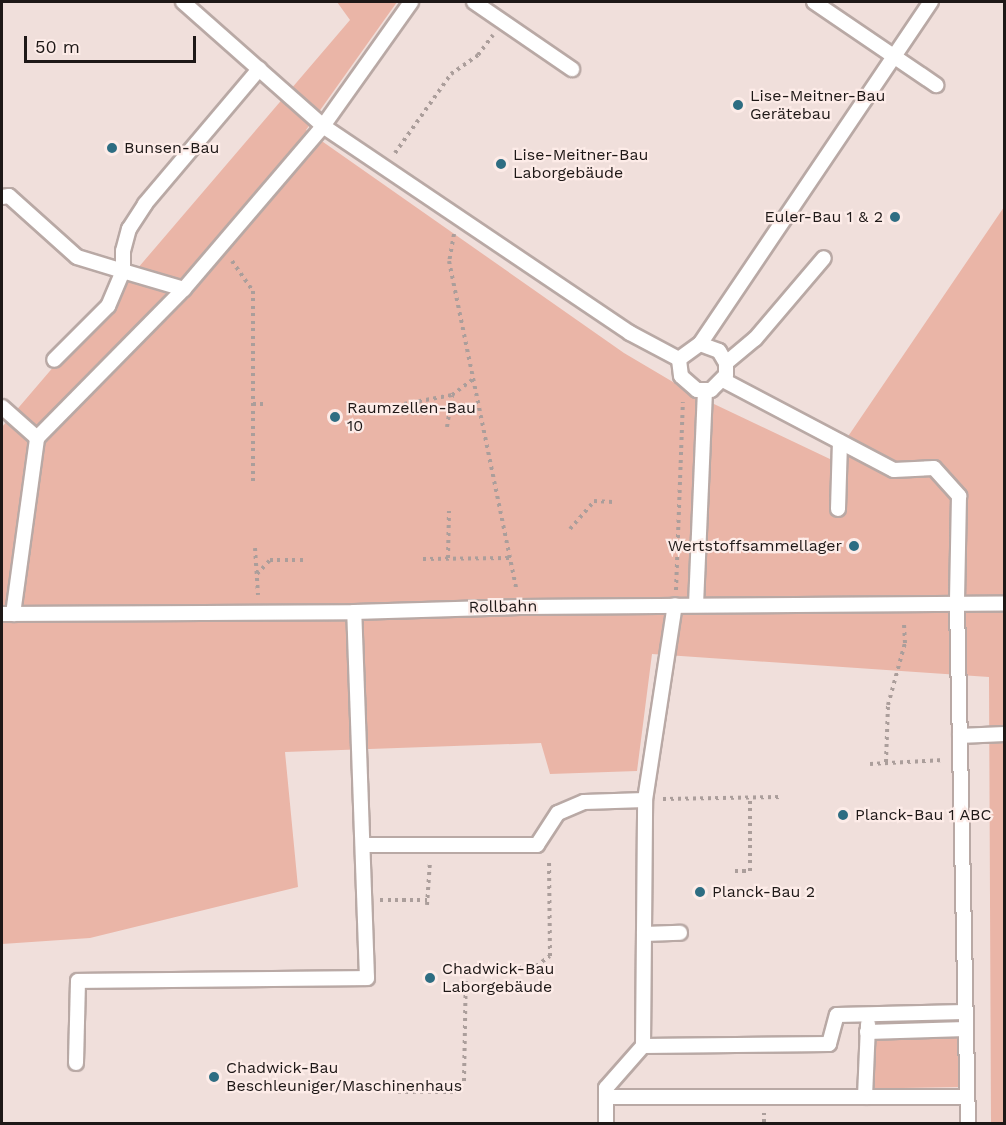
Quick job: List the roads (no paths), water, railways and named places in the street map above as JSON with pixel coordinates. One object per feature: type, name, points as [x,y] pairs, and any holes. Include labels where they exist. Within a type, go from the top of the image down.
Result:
[{"type":"lane","points":[[183,2],[323,126],[630,333],[679,359],[684,379],[697,390],[711,390],[726,375],[726,363],[719,351],[700,344]]},
{"type":"lane","points":[[7,614],[37,438],[184,289],[221,246],[323,126],[411,2]]},
{"type":"lane","points":[[474,2],[572,69]]},
{"type":"lane","points":[[814,2],[936,85]]},
{"type":"lane","points":[[679,359],[700,344],[930,2]]},
{"type":"lane","points":[[54,360],[108,306],[123,271],[123,251],[129,229],[144,204],[259,69]]},
{"type":"lane","points":[[2,197],[9,196],[77,257],[184,289]]},
{"type":"lane","points":[[726,363],[755,339],[825,258]]},
{"type":"lane","points":[[723,380],[894,470],[934,468],[959,496],[957,604],[968,1124]]},
{"type":"lane","points":[[696,605],[705,390]]},
{"type":"lane","points":[[2,407],[37,438]]},
{"type":"lane","points":[[838,509],[840,442]]},
{"type":"lane","name":"Rollbahn","points":[[7,614],[354,612],[675,605],[1005,604]]},
{"type":"lane","points":[[606,1124],[606,1088],[643,1046],[645,800],[675,605]]},
{"type":"lane","points":[[76,1063],[78,981],[367,978],[354,612]]},
{"type":"lane","points":[[960,736],[1005,734]]},
{"type":"lane","points":[[363,846],[537,845],[558,813],[584,802],[645,800]]},
{"type":"lane","points":[[644,934],[680,933]]},
{"type":"lane","points":[[643,1046],[829,1044],[837,1015],[965,1012]]},
{"type":"lane","points":[[865,1097],[868,1015]]},
{"type":"lane","points":[[867,1032],[966,1029]]},
{"type":"lane","points":[[606,1097],[967,1097]]},
{"type":"place","name":"Lise-Meitner-Bau Gerätebau","points":[[738,105]]},
{"type":"place","name":"Bunsen-Bau","points":[[112,148]]},
{"type":"place","name":"Lise-Meitner-Bau Laborgebäude","points":[[501,164]]},
{"type":"place","name":"Euler-Bau 1 & 2","points":[[895,217]]},
{"type":"place","name":"Raumzellen-Bau 10","points":[[335,417]]},
{"type":"place","name":"Wertstoffsammellager","points":[[854,546]]},
{"type":"place","name":"Planck-Bau 1 ABC","points":[[843,815]]},
{"type":"place","name":"Planck-Bau 2","points":[[700,892]]},
{"type":"place","name":"Chadwick-Bau Laborgebäude","points":[[430,978]]},
{"type":"place","name":"Chadwick-Bau Beschleuniger/Maschinenhaus","points":[[214,1077]]}]
